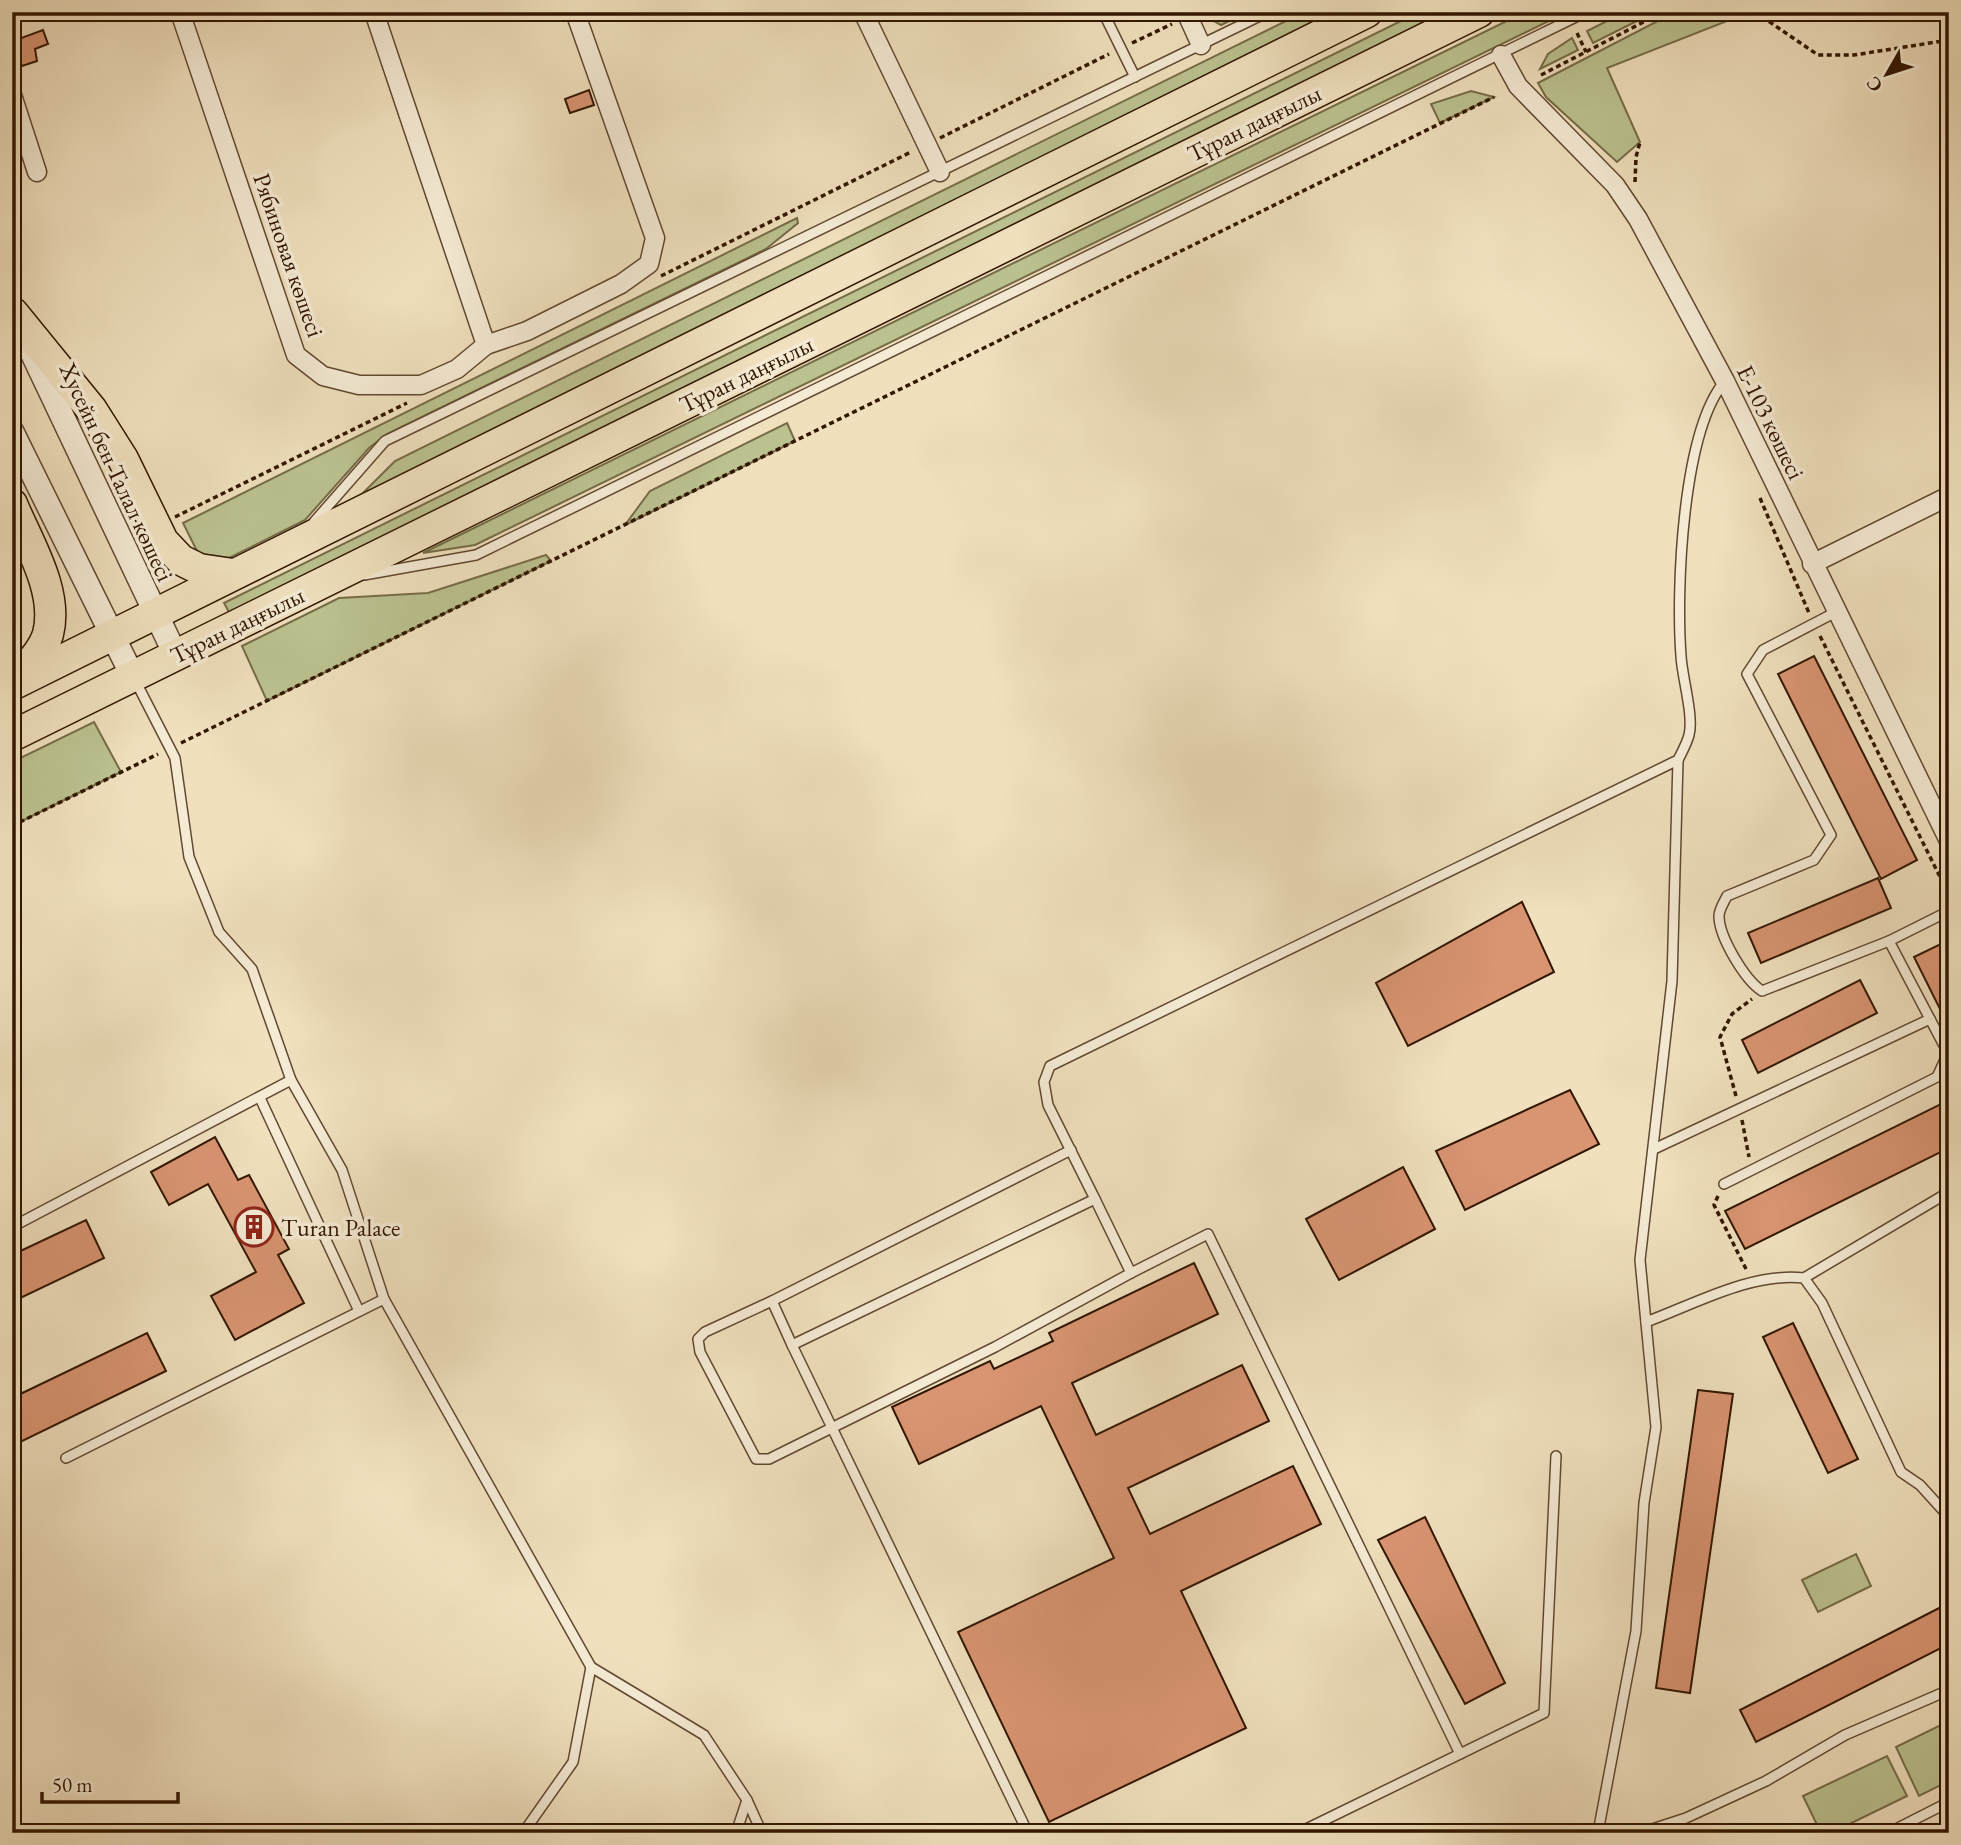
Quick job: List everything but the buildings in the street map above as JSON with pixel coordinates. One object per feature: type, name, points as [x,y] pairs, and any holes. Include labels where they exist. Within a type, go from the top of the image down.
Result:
[{"type":"main road","name":"Тұран даңғылы","points":[[12,684],[1367,12]]},
{"type":"main road","name":"Тұран даңғылы","points":[[12,736],[1479,12]]},
{"type":"main road","points":[[13,312],[92,410],[122,459],[163,541],[181,560],[199,569],[233,575]]},
{"type":"main road","points":[[12,504],[51,601],[48,635],[38,653],[12,684]]},
{"type":"street","name":"Рябиновая көшесі","points":[[180,12],[296,355],[323,376],[359,385],[421,385],[457,369],[486,345]]},
{"type":"street","points":[[374,12],[486,345],[527,331],[621,284],[649,264],[655,237],[575,12]]},
{"type":"street","points":[[1187,14],[1201,45]]},
{"type":"street","points":[[865,16],[940,172]]},
{"type":"street","name":"Е-103 көшесі","points":[[1501,55],[1518,86],[1615,186],[1638,219],[1725,381],[1949,841]]},
{"type":"street","points":[[12,95],[37,173]]},
{"type":"street","name":"Хусейн бен Талал көшесі","points":[[13,312],[176,656]]},
{"type":"street","points":[[12,432],[133,677]]},
{"type":"street","points":[[1812,564],[1949,496]]},
{"type":"lane","points":[[1103,12],[1135,77]]},
{"type":"lane","points":[[296,544],[385,441],[1268,12]]},
{"type":"lane","points":[[324,582],[476,555],[1586,12]]},
{"type":"lane","points":[[1619,1833],[1598,1830],[1636,1630],[1644,1503],[1656,1427],[1640,1260],[1672,981],[1678,760],[1690,733],[1678,602],[1689,474],[1715,393],[1725,381]]},
{"type":"lane","points":[[1836,612],[1763,650],[1747,674],[1831,835],[1814,860],[1727,896],[1718,914],[1722,931],[1749,983],[1762,991],[1888,941],[1949,911]]},
{"type":"lane","points":[[133,677],[175,758],[189,857],[219,932],[252,969],[291,1080],[342,1170],[384,1299],[591,1667],[704,1735],[747,1801],[762,1833]]},
{"type":"lane","points":[[1131,1273],[1048,1105],[1044,1082],[1050,1066],[1678,760]]},
{"type":"lane","points":[[1724,1184],[1937,1077],[1948,1054],[1888,941]]},
{"type":"lane","points":[[1654,1149],[1930,1019]]},
{"type":"lane","points":[[12,1227],[291,1080]]},
{"type":"lane","points":[[260,1098],[359,1311]]},
{"type":"lane","points":[[1071,1150],[705,1332],[698,1339],[700,1352],[756,1459],[769,1459],[995,1347],[1208,1234],[1460,1754]]},
{"type":"lane","points":[[1646,1322],[1752,1283],[1784,1276],[1804,1278],[1949,1192]]},
{"type":"lane","points":[[792,1345],[1095,1199]]},
{"type":"lane","points":[[1804,1278],[1822,1303],[1901,1472],[1920,1485],[1949,1517]]},
{"type":"lane","points":[[66,1458],[384,1299]]},
{"type":"lane","points":[[772,1301],[830,1427],[1028,1833]]},
{"type":"lane","points":[[1298,1833],[1544,1713],[1556,1456]]},
{"type":"lane","points":[[523,1833],[573,1762],[591,1667]]},
{"type":"lane","points":[[1640,1833],[1686,1818],[1766,1781],[1845,1735],[1949,1690]]},
{"type":"lane","points":[[736,1833],[747,1801]]},
{"type":"lane","points":[[1888,1833],[1949,1802]]},
{"type":"path","points":[[1541,75],[1663,12]]},
{"type":"path","points":[[1755,12],[1818,55],[1854,55],[1949,40]]},
{"type":"path","points":[[654,280],[1187,14]]},
{"type":"path","points":[[1577,33],[1587,52]]},
{"type":"path","points":[[12,826],[1494,97]]},
{"type":"path","points":[[1635,184],[1640,142]]},
{"type":"path","points":[[172,519],[419,396]]},
{"type":"path","points":[[1758,493],[1814,623],[1949,895]]},
{"type":"path","points":[[1750,1170],[1740,1108],[1720,1037],[1732,1014],[1762,991]]},
{"type":"path","points":[[1724,1184],[1714,1205],[1752,1283]]},
{"type":"green space","points":[[1216,12],[1248,12],[1221,25],[1207,17]]},
{"type":"green space","points":[[1304,12],[1337,12],[360,496],[395,461]]},
{"type":"green space","points":[[1419,12],[1452,12],[230,614],[224,603]]},
{"type":"green space","points":[[1525,12],[1550,12],[1553,19],[475,545],[423,553]]},
{"type":"green space","points":[[1625,12],[1655,12],[1593,43],[1587,31]]},
{"type":"green space","points":[[1675,12],[1736,12],[1740,16],[1607,68],[1640,142],[1617,162],[1546,97],[1538,83]]},
{"type":"green space","points":[[1572,38],[1578,50],[1540,69],[1548,54]]},
{"type":"green space","points":[[1471,91],[1494,97],[1440,123],[1431,104]]},
{"type":"green space","points":[[797,218],[798,223],[766,249],[387,434],[369,448],[305,520],[225,560],[199,555],[183,523]]},
{"type":"green space","points":[[787,423],[795,441],[625,525],[650,491]]},
{"type":"green space","points":[[546,555],[551,561],[267,701],[242,646],[339,598],[428,593]]},
{"type":"green space","points":[[94,722],[121,772],[12,826],[12,762]]},
{"type":"green space","points":[[1856,1554],[1871,1586],[1818,1612],[1802,1580]]},
{"type":"green space","points":[[1949,1721],[1949,1781],[1919,1796],[1896,1747]]},
{"type":"green space","points":[[1887,1756],[1907,1796],[1831,1833],[1821,1833],[1803,1796]]},
{"type":"place","name":"Turan Palace","points":[[254,1227]]}]
